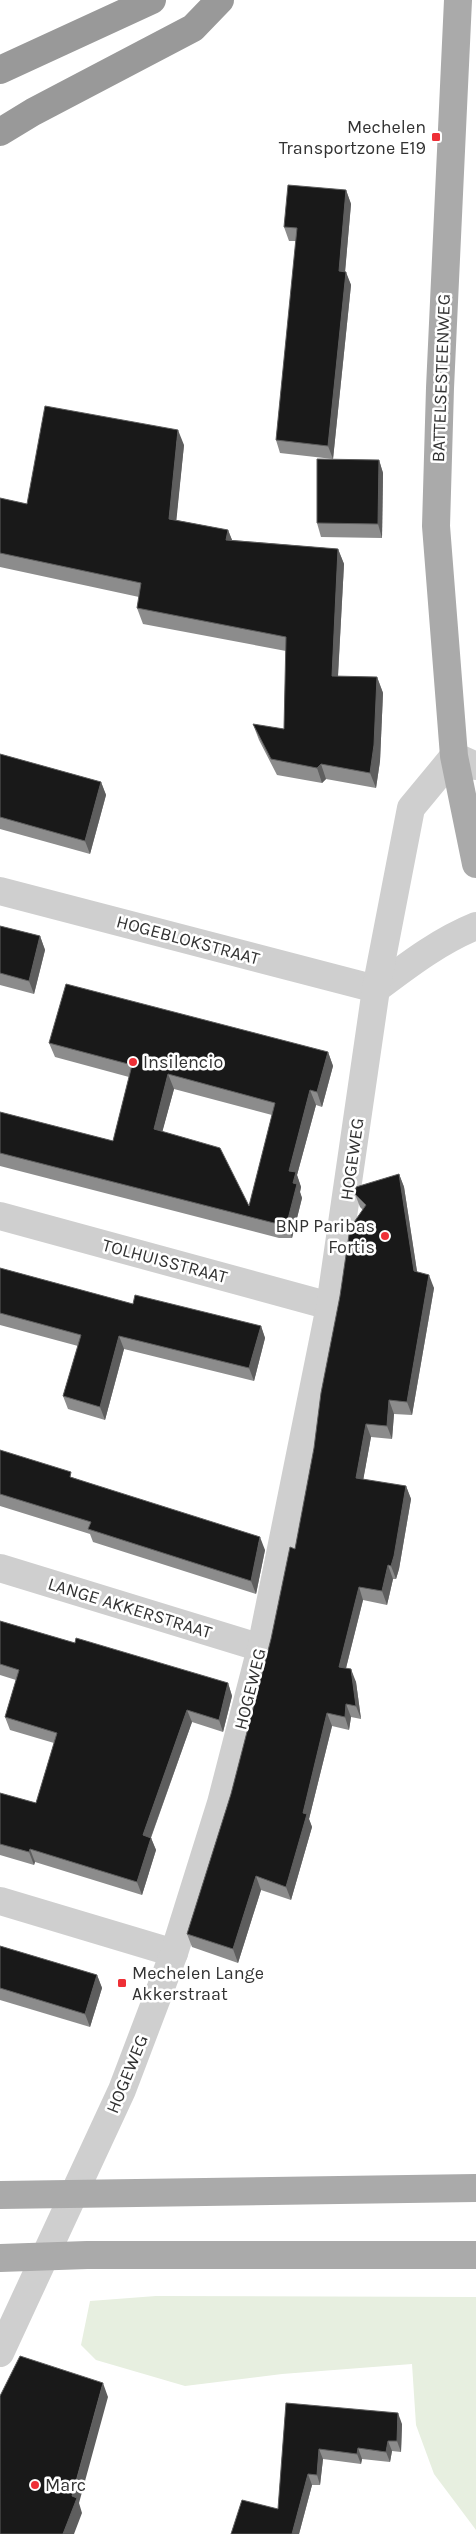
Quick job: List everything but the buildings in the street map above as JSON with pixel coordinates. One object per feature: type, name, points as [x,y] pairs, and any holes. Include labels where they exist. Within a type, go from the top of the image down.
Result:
[{"type":"highway","points":[[0,70],[152,0]]},
{"type":"highway","points":[[0,132],[33,112],[193,28],[220,0]]},
{"type":"main road","name":"BATTELSESTEENWEG","points":[[458,0],[440,388],[436,526],[476,864]]},
{"type":"main road","points":[[0,2196],[476,2188]]},
{"type":"main road","points":[[4,2258],[87,2255],[476,2254]]},
{"type":"street","name":"HOGEWEG","points":[[0,2353],[122,2090],[174,1953],[222,1803],[261,1648],[330,1306],[376,989],[411,808],[465,761]]},
{"type":"street","name":"HOGEBLOKSTRAAT","points":[[0,891],[376,989]]},
{"type":"street","points":[[376,989],[426,952],[459,933],[476,926]]},
{"type":"street","name":"TOLHUISSTRAAT","points":[[0,1216],[330,1306]]},
{"type":"street","name":"LANGE AKKERSTRAAT","points":[[0,1568],[261,1648]]},
{"type":"street","points":[[0,1901],[174,1953]]},
{"type":"green space","points":[[156,2296],[476,2297],[476,2530],[434,2474],[416,2425],[412,2364],[282,2374],[185,2386],[96,2360],[81,2345],[90,2301]]},
{"type":"place","name":"Mechelen Transportzone E19","points":[[436,137]]},
{"type":"place","name":"Insilencio","points":[[133,1062]]},
{"type":"place","name":"BNP Paribas Fortis","points":[[385,1236]]},
{"type":"place","name":"Mechelen Lange Akkerstraat","points":[[122,1983]]},
{"type":"place","name":"Marc","points":[[35,2485]]}]
